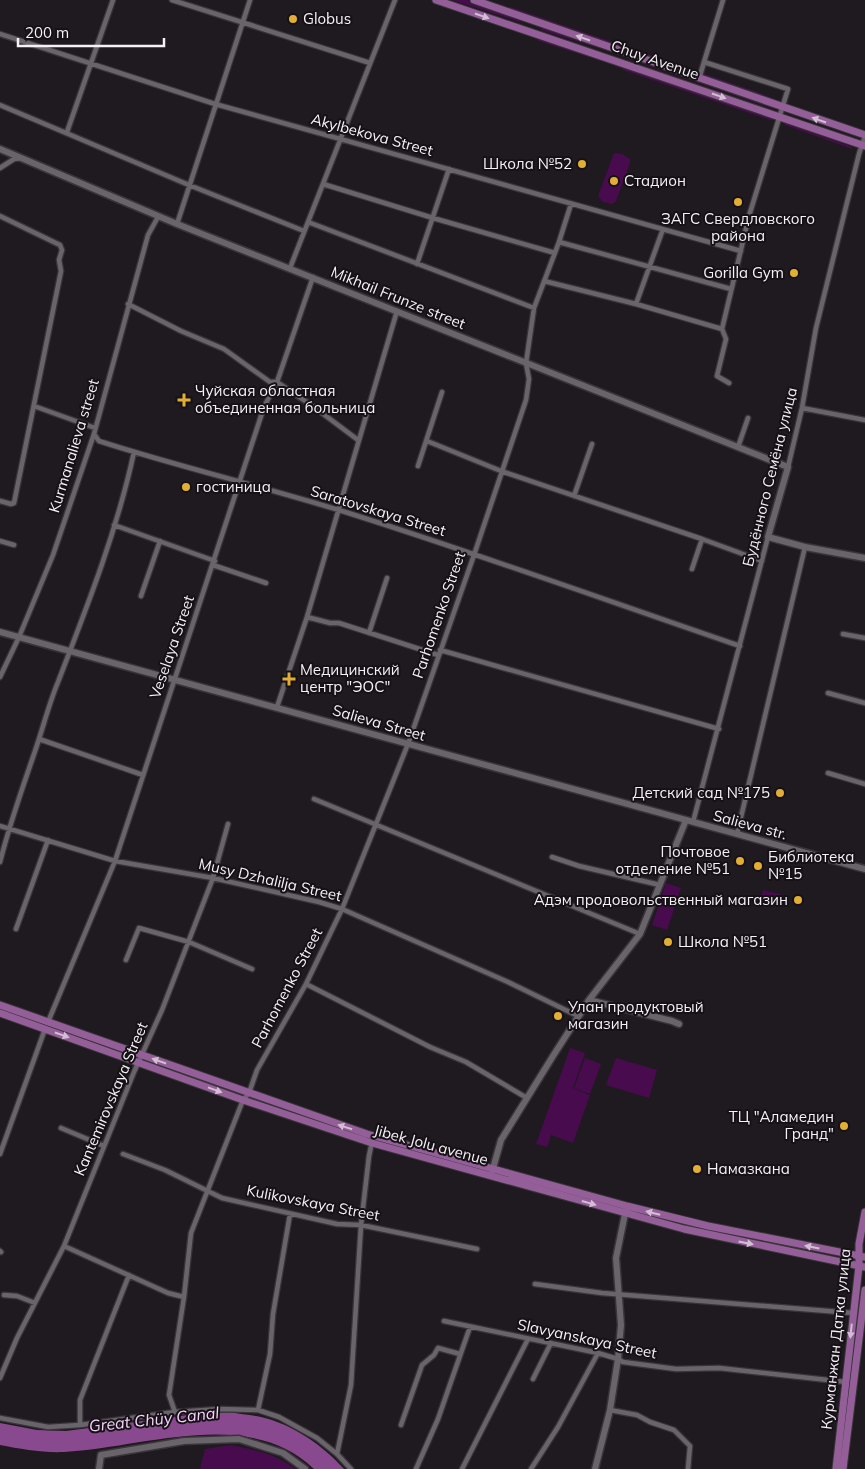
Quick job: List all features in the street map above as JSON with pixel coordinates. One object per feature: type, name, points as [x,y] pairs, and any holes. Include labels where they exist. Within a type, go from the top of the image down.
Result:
[{"type":"main road","name":"Chuy Avenue","points":[[439,0],[864,145]]},
{"type":"main road","name":"Chuy Avenue","points":[[474,0],[865,136]]},
{"type":"main road","points":[[531,32],[534,21]]},
{"type":"main road","name":"Mikhail Frunze street","points":[[0,149],[177,224],[788,467]]},
{"type":"main road","name":"Будённого Семёна улица","points":[[768,538],[788,467]]},
{"type":"main road","points":[[768,538],[865,558]]},
{"type":"main road","name":"Salieva Street","points":[[0,632],[690,821]]},
{"type":"main road","name":"Будённого Семёна улица","points":[[492,1172],[501,1140],[527,1098],[578,1016],[640,934],[660,885],[690,821]]},
{"type":"main road","name":"Salieva str.","points":[[690,821],[865,869]]},
{"type":"main road","points":[[590,1000],[672,1020],[679,1024]]},
{"type":"main road","name":"Jibek Jolu avenue","points":[[0,1005],[46,1026],[242,1100],[372,1143],[492,1172]]},
{"type":"main road","name":"Jibek Jolu avenue","points":[[0,1013],[142,1055],[374,1136],[492,1172],[739,1241],[862,1266]]},
{"type":"main road","points":[[595,1469],[610,1410],[618,1358],[621,1325],[616,1258],[626,1210]]},
{"type":"main road","name":"Jibek Jolu avenue","points":[[626,1210],[862,1257]]},
{"type":"main road","name":"Курманжан Датка улица","points":[[836,1469],[853,1313],[862,1266],[859,1244],[865,1212]]},
{"type":"main road","name":"Курманжан Датка улица","points":[[843,1469],[865,1290]]},
{"type":"main road","points":[[99,1469],[101,1454],[184,1441],[239,1439],[283,1453],[305,1469]]},
{"type":"street","points":[[67,132],[113,0]]},
{"type":"street","points":[[172,0],[370,63]]},
{"type":"street","points":[[177,224],[250,0]]},
{"type":"street","points":[[290,268],[395,0]]},
{"type":"street","points":[[699,79],[723,0]]},
{"type":"street","name":"Akylbekova Street","points":[[0,34],[215,104],[740,251]]},
{"type":"street","points":[[704,62],[788,89],[749,216],[722,329],[726,339],[717,376],[729,382]]},
{"type":"street","points":[[0,105],[304,232]]},
{"type":"street","name":"Будённого Семёна улица","points":[[788,467],[802,408],[816,328],[865,136]]},
{"type":"street","points":[[0,168],[14,159],[23,158]]},
{"type":"street","points":[[418,264],[449,169]]},
{"type":"street","points":[[322,184],[555,253]]},
{"type":"street","name":"Parhomenko Street","points":[[175,1412],[169,1395],[184,1297],[191,1233],[242,1100],[248,1093],[257,1070],[306,984],[342,909],[408,744],[528,394],[529,379],[526,363],[534,308],[571,204]]},
{"type":"street","points":[[0,216],[62,248],[59,260],[61,271],[14,502],[11,504],[0,501]]},
{"type":"street","name":"Kurmanalieva street","points":[[0,677],[19,637],[53,554],[94,434],[148,235],[158,216]]},
{"type":"street","points":[[308,222],[534,308]]},
{"type":"street","points":[[636,304],[663,229]]},
{"type":"street","points":[[559,242],[731,289]]},
{"type":"street","name":"Veselaya Street","points":[[0,1154],[46,1026],[115,861],[264,407],[277,382],[313,277]]},
{"type":"street","points":[[544,281],[636,304],[722,329]]},
{"type":"street","points":[[128,304],[181,331],[224,349],[270,382],[277,382],[314,407],[358,440]]},
{"type":"street","points":[[277,707],[307,617],[397,311]]},
{"type":"street","points":[[418,466],[442,392]]},
{"type":"street","points":[[34,406],[95,428]]},
{"type":"street","points":[[802,408],[865,420]]},
{"type":"street","points":[[738,447],[748,418]]},
{"type":"street","name":"Saratovskaya Street","points":[[94,434],[95,438],[99,441],[339,510],[740,646]]},
{"type":"street","points":[[427,441],[501,471],[762,561]]},
{"type":"street","points":[[574,496],[592,444]]},
{"type":"street","points":[[0,862],[8,829],[58,682],[71,652],[127,486],[134,452]]},
{"type":"street","points":[[114,525],[266,583]]},
{"type":"street","name":"Будённого Семёна улица","points":[[690,821],[718,729],[768,538]]},
{"type":"street","points":[[692,569],[702,539]]},
{"type":"street","points":[[0,541],[14,545]]},
{"type":"street","points":[[141,596],[160,541]]},
{"type":"street","points":[[737,834],[805,547]]},
{"type":"street","points":[[369,633],[388,578]]},
{"type":"street","points":[[307,617],[330,624],[339,623],[439,653],[718,729]]},
{"type":"street","points":[[843,634],[865,638]]},
{"type":"street","points":[[828,693],[865,703]]},
{"type":"street","points":[[39,739],[143,775]]},
{"type":"street","points":[[828,773],[865,784]]},
{"type":"street","points":[[314,800],[640,934]]},
{"type":"street","name":"Kantemirovskaya Street","points":[[0,1378],[17,1338],[64,1246],[138,1062],[162,1010],[212,878],[228,824]]},
{"type":"street","name":"Musy Dzhalilja Street","points":[[0,826],[115,861],[212,878],[311,900],[342,909],[508,982],[578,1016]]},
{"type":"street","points":[[16,930],[48,840]]},
{"type":"street","points":[[552,857],[579,866],[660,885]]},
{"type":"street","points":[[126,960],[139,928],[188,942],[252,969]]},
{"type":"street","points":[[306,984],[430,1047],[466,1062],[527,1098]]},
{"type":"street","points":[[61,1128],[104,1146]]},
{"type":"street","points":[[338,1454],[351,1385],[361,1225],[369,1156],[374,1136]]},
{"type":"street","name":"Kulikovskaya Street","points":[[123,1154],[165,1170],[222,1198],[337,1224],[361,1225],[476,1249]]},
{"type":"street","points":[[258,1410],[270,1354],[273,1314],[290,1214]]},
{"type":"street","points":[[64,1246],[168,1293],[184,1297]]},
{"type":"street","points":[[80,1425],[80,1400],[129,1276]]},
{"type":"street","points":[[535,1284],[619,1295],[853,1313]]},
{"type":"street","points":[[4,1295],[17,1296],[35,1303]]},
{"type":"street","name":"Slavyanskaya Street","points":[[444,1321],[598,1353],[618,1358],[622,1362],[676,1369],[719,1368],[846,1382]]},
{"type":"street","points":[[416,1469],[438,1420],[470,1327]]},
{"type":"street","points":[[462,1469],[528,1338]]},
{"type":"street","points":[[533,1379],[551,1343]]},
{"type":"street","points":[[401,1425],[422,1365],[434,1355],[438,1348],[460,1354]]},
{"type":"street","points":[[531,1469],[558,1427],[598,1353]]},
{"type":"street","points":[[0,1418],[48,1427],[80,1425],[175,1412],[220,1409],[258,1410],[279,1418],[316,1438],[338,1454],[351,1469]]},
{"type":"street","points":[[610,1410],[637,1415],[650,1422],[674,1430],[690,1446],[688,1469]]},
{"type":"shaded area","points":[[452,0],[467,0],[521,21],[520,22]]},
{"type":"shaded area","points":[[511,7],[780,101],[778,102],[510,10]]},
{"type":"shaded area","points":[[542,27],[621,54],[621,55],[541,30]]},
{"type":"shaded area","points":[[539,38],[617,65],[617,66],[538,41]]},
{"type":"shaded area","points":[[626,56],[778,109],[627,58]]},
{"type":"shaded area","points":[[623,67],[751,111],[774,120],[623,70]]},
{"type":"shaded area","points":[[784,123],[852,147],[852,149],[785,125]]},
{"type":"shaded area","name":"Стадион","points":[[614,153],[622,154],[630,159],[630,163],[616,201],[612,204],[603,202],[598,196]]},
{"type":"shaded area","points":[[666,883],[681,888],[667,930],[652,925]]},
{"type":"shaded area","points":[[763,890],[783,895],[780,903],[761,899]]},
{"type":"shaded area","points":[[570,1048],[585,1053],[573,1088],[590,1095],[573,1143],[551,1135],[547,1147],[536,1144]]},
{"type":"shaded area","points":[[585,1058],[601,1064],[590,1094],[574,1088]]},
{"type":"shaded area","points":[[616,1058],[657,1070],[649,1098],[606,1085]]},
{"type":"shaded area","points":[[230,1412],[273,1420],[296,1430],[327,1452],[344,1469],[314,1469],[288,1450],[259,1439],[227,1435],[195,1435],[64,1452],[40,1451],[0,1445],[0,1423],[37,1430],[66,1431],[196,1414]]},
{"type":"shaded area","points":[[230,1445],[272,1456],[295,1469],[200,1469],[205,1449]]},
{"type":"place","name":"Globus","points":[[293,19]]},
{"type":"place","name":"Школа №52","points":[[582,164]]},
{"type":"place","name":"Стадион","points":[[614,181]]},
{"type":"place","name":"ЗАГС Свердловского района","points":[[738,202]]},
{"type":"place","name":"Gorilla Gym","points":[[794,273]]},
{"type":"place","name":"Чуйская областная объединенная больница","points":[[184,400]]},
{"type":"place","name":"гостиница","points":[[186,487]]},
{"type":"place","name":"Медицинский центр \"ЭОС\"","points":[[289,679]]},
{"type":"place","name":"Детский сад №175","points":[[780,793]]},
{"type":"place","name":"Почтовое отделение №51","points":[[740,861]]},
{"type":"place","name":"Библиотека №15","points":[[758,866]]},
{"type":"place","name":"Адэм продовольственный магазин","points":[[798,900]]},
{"type":"place","name":"Школа №51","points":[[668,942]]},
{"type":"place","name":"Улан продуктовый магазин","points":[[558,1016]]},
{"type":"place","name":"ТЦ \"Аламедин Гранд\"","points":[[844,1126]]},
{"type":"place","name":"Намазкана","points":[[697,1169]]},
{"type":"water label","name":"Great Chüy Canal","points":[[154,1419]]}]
